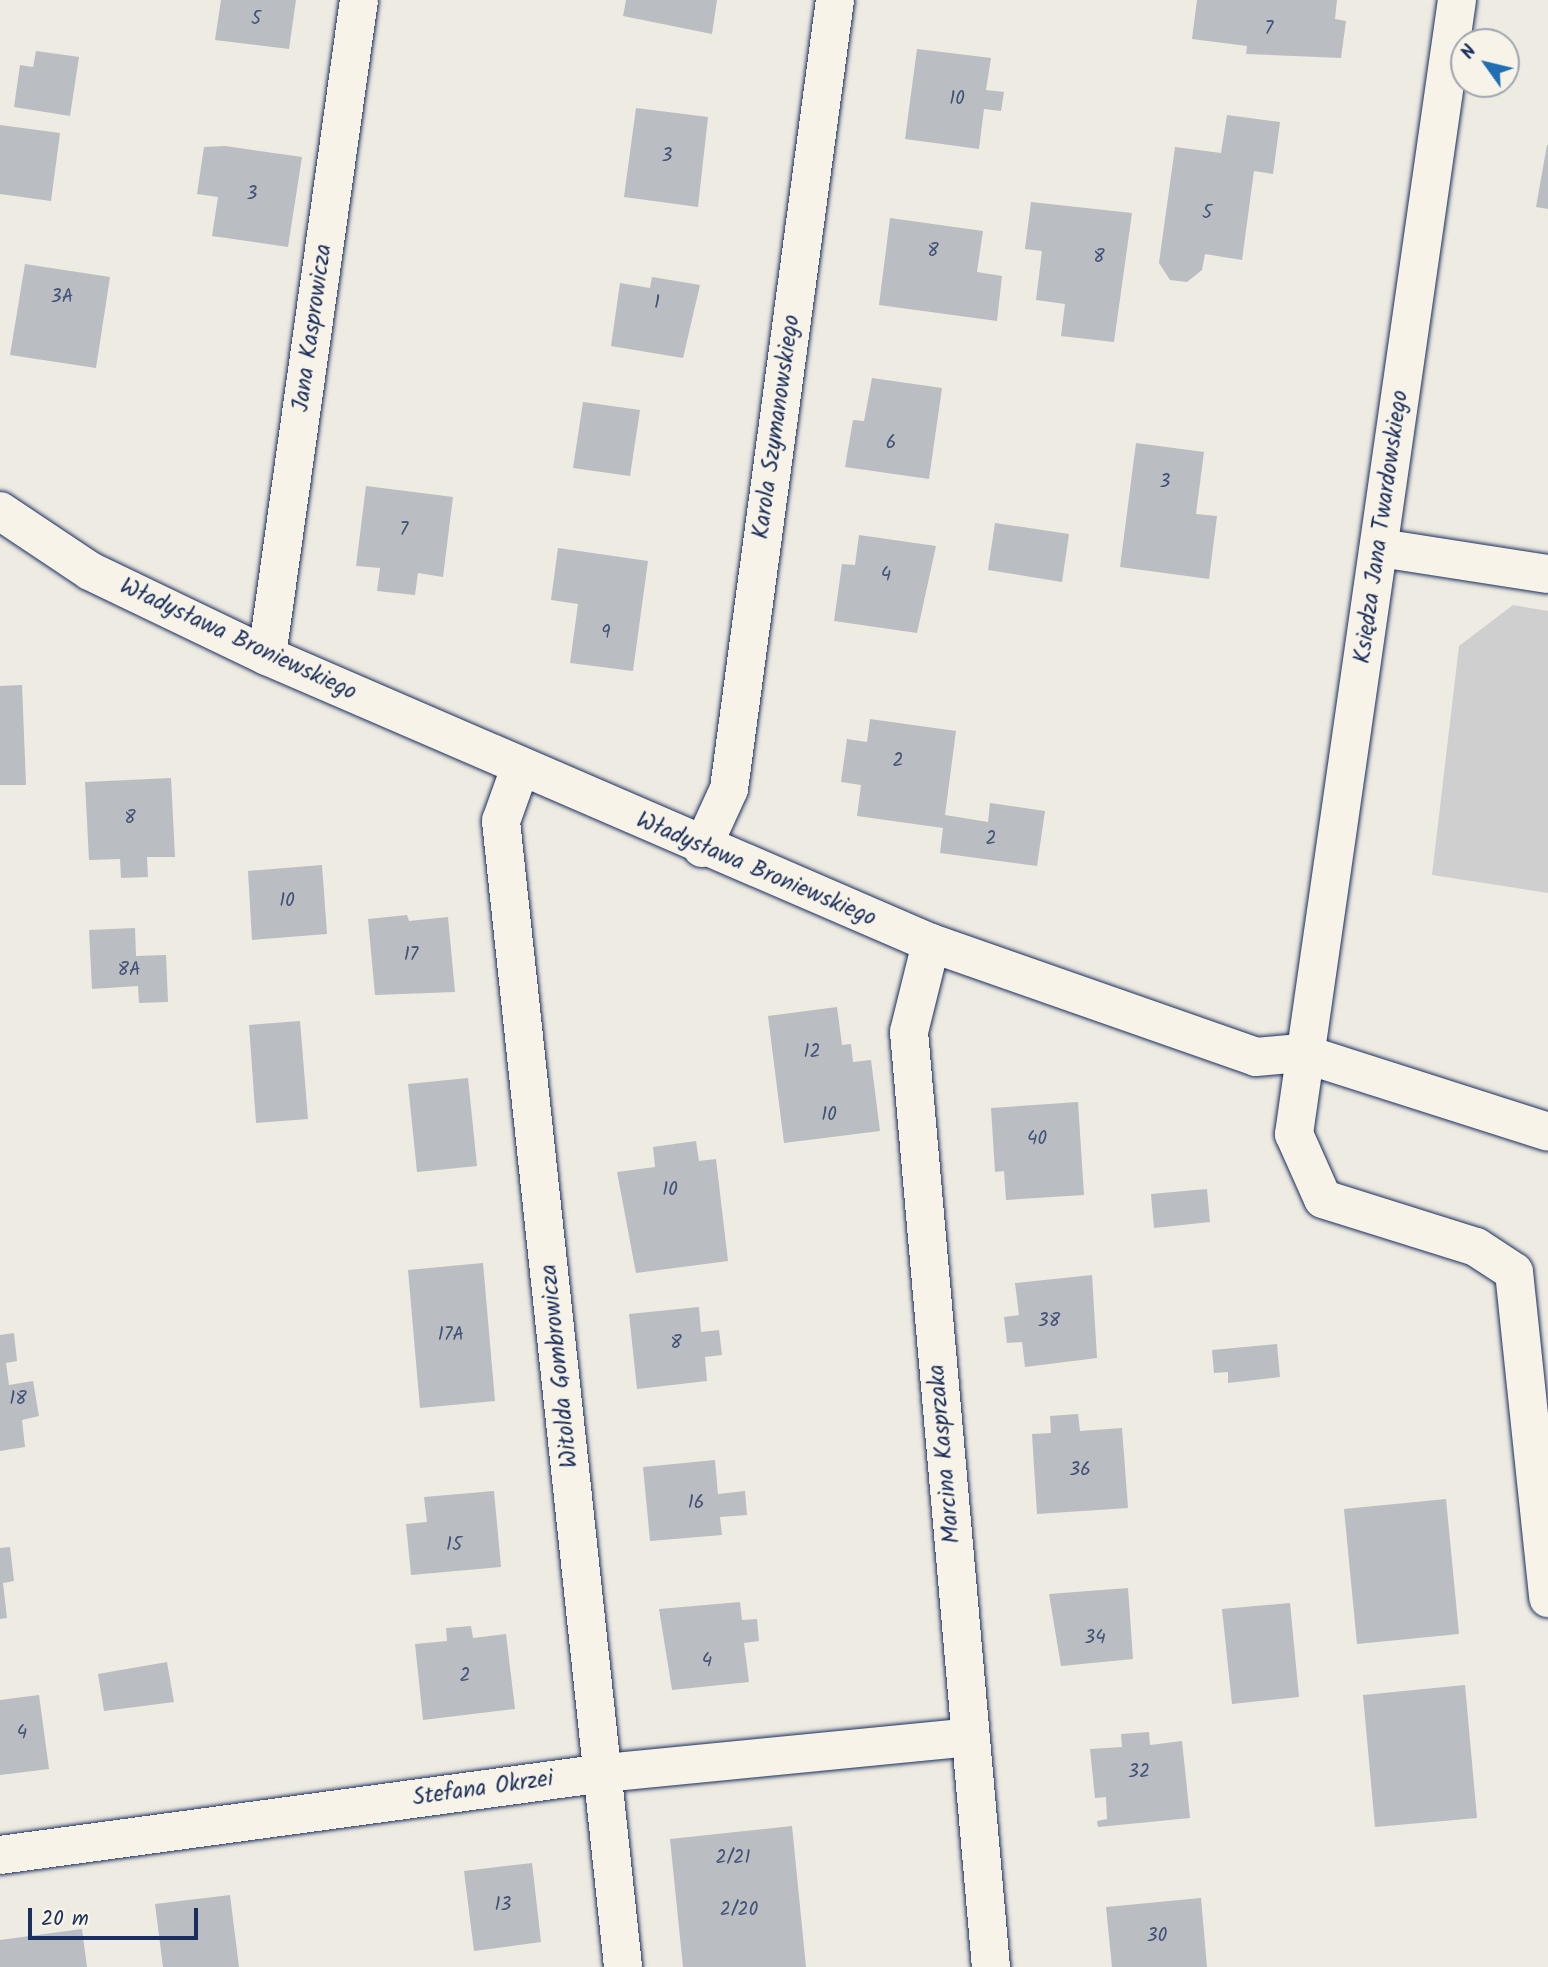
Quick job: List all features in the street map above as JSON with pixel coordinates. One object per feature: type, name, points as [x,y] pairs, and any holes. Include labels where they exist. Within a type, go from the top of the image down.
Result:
[{"type":"street","name":"Jana Kasprowicza","points":[[267,656],[359,0]]},
{"type":"street","name":"Karola Szymanowskiego","points":[[702,848],[729,789],[835,0]]},
{"type":"street","name":"Księdza Jana Twardowskiego","points":[[1457,0],[1380,548],[1301,1053],[1294,1134],[1323,1199],[1476,1247],[1514,1272],[1548,1598]]},
{"type":"street","name":"Władysława Broniewskiego","points":[[0,511],[90,570],[267,656],[702,848],[931,943],[1256,1057],[1301,1053],[1548,1132]]},
{"type":"street","points":[[1380,548],[1548,574]]},
{"type":"street","name":"Witolda Gombrowicza","points":[[520,768],[501,821],[623,1967]]},
{"type":"street","name":"Marcina Kasprzaka","points":[[931,943],[909,1032],[991,1967]]},
{"type":"street","name":"Stefana Okrzei","points":[[0,1855],[604,1773],[969,1737]]},
{"type":"shaded area","points":[[1513,605],[1548,611],[1548,893],[1432,875],[1459,646]]},
{"type":"building","points":[[221,0],[296,0],[289,49],[215,40]]},
{"type":"building","points":[[626,0],[717,0],[712,34],[623,16]]},
{"type":"building","points":[[1197,0],[1337,0],[1335,19],[1346,21],[1341,58],[1246,54],[1247,46],[1192,39]]},
{"type":"building","points":[[917,49],[991,58],[986,90],[1004,92],[1001,111],[984,109],[979,149],[905,139]]},
{"type":"building","points":[[36,51],[79,57],[70,116],[14,107],[20,65],[33,67]]},
{"type":"building","points":[[636,108],[708,117],[698,207],[624,197]]},
{"type":"building","points":[[1227,115],[1280,122],[1273,174],[1254,171],[1242,260],[1205,254],[1202,270],[1187,282],[1170,280],[1159,263],[1175,147],[1221,153]]},
{"type":"building","points":[[0,125],[60,133],[51,201],[0,194]]},
{"type":"building","points":[[1548,145],[1548,209],[1536,207]]},
{"type":"building","points":[[225,146],[302,157],[288,247],[212,236],[218,197],[197,194],[204,147]]},
{"type":"building","points":[[1031,202],[1132,213],[1114,342],[1061,336],[1065,304],[1036,300],[1042,251],[1025,249]]},
{"type":"building","points":[[890,218],[983,231],[977,272],[1002,276],[997,321],[879,305]]},
{"type":"building","points":[[25,264],[110,277],[96,368],[10,355]]},
{"type":"building","points":[[652,277],[700,285],[683,358],[611,346],[620,283],[650,288]]},
{"type":"building","points":[[872,378],[942,388],[929,479],[845,467],[853,420],[864,421]]},
{"type":"building","points":[[583,402],[640,410],[630,476],[573,468]]},
{"type":"building","points":[[1136,443],[1204,452],[1196,514],[1217,516],[1209,579],[1120,567]]},
{"type":"building","points":[[366,486],[453,497],[443,577],[418,573],[415,595],[377,591],[380,568],[356,566]]},
{"type":"building","points":[[995,523],[1069,534],[1062,582],[988,570]]},
{"type":"building","points":[[859,535],[936,546],[917,633],[834,621],[842,564],[855,565]]},
{"type":"building","points":[[558,548],[648,561],[633,671],[570,663],[578,604],[551,600]]},
{"type":"building","points":[[22,685],[26,785],[0,785],[0,686]]},
{"type":"building","points":[[870,719],[956,731],[945,815],[988,822],[990,803],[1045,811],[1037,866],[940,853],[943,828],[857,816],[861,785],[841,782],[847,739],[867,742]]},
{"type":"building","points":[[171,778],[175,857],[147,857],[148,877],[121,878],[120,859],[89,860],[85,782]]},
{"type":"building","points":[[322,865],[327,934],[252,940],[248,871]]},
{"type":"building","points":[[407,915],[409,921],[448,917],[455,992],[375,995],[368,919]]},
{"type":"building","points":[[135,928],[136,956],[166,955],[168,1002],[139,1003],[138,986],[92,989],[89,930]]},
{"type":"building","points":[[837,1007],[842,1045],[851,1044],[853,1062],[871,1060],[880,1131],[784,1143],[768,1016]]},
{"type":"building","points":[[300,1021],[308,1119],[256,1123],[249,1025]]},
{"type":"building","points":[[468,1078],[477,1166],[417,1172],[408,1084]]},
{"type":"building","points":[[1078,1102],[1084,1195],[1006,1200],[1004,1171],[995,1172],[991,1108]]},
{"type":"building","points":[[696,1141],[699,1161],[716,1159],[728,1261],[636,1273],[617,1172],[655,1167],[653,1147]]},
{"type":"building","points":[[1207,1189],[1210,1222],[1154,1228],[1151,1194]]},
{"type":"building","points":[[483,1263],[495,1401],[420,1408],[408,1270]]},
{"type":"building","points":[[1092,1275],[1097,1358],[1025,1367],[1022,1342],[1007,1343],[1004,1317],[1019,1315],[1015,1283]]},
{"type":"building","points":[[699,1307],[701,1332],[719,1330],[722,1355],[705,1357],[707,1381],[637,1389],[629,1314]]},
{"type":"building","points":[[14,1333],[17,1361],[6,1363],[9,1385],[33,1381],[39,1416],[22,1420],[25,1447],[0,1451],[0,1335]]},
{"type":"building","points":[[1277,1344],[1280,1377],[1228,1383],[1228,1372],[1214,1373],[1212,1350]]},
{"type":"building","points":[[1078,1414],[1080,1431],[1122,1428],[1128,1508],[1037,1514],[1032,1434],[1051,1433],[1050,1416]]},
{"type":"building","points":[[715,1460],[718,1494],[745,1491],[747,1515],[720,1517],[722,1535],[650,1541],[643,1467]]},
{"type":"building","points":[[494,1491],[501,1567],[411,1575],[406,1524],[427,1522],[424,1497]]},
{"type":"building","points":[[1446,1499],[1459,1634],[1357,1644],[1344,1509]]},
{"type":"building","points":[[10,1547],[14,1581],[3,1583],[7,1618],[0,1619],[0,1548]]},
{"type":"building","points":[[1128,1588],[1133,1659],[1061,1666],[1049,1594]]},
{"type":"building","points":[[740,1602],[742,1620],[757,1619],[759,1641],[744,1643],[749,1682],[672,1690],[659,1609]]},
{"type":"building","points":[[1290,1603],[1299,1697],[1232,1704],[1222,1609]]},
{"type":"building","points":[[471,1626],[473,1638],[506,1634],[515,1709],[423,1720],[415,1644],[447,1641],[446,1628]]},
{"type":"building","points":[[167,1662],[174,1702],[104,1711],[98,1674]]},
{"type":"building","points":[[1465,1685],[1477,1818],[1375,1827],[1363,1695]]},
{"type":"building","points":[[39,1695],[49,1769],[0,1775],[0,1700]]},
{"type":"building","points":[[1149,1732],[1150,1745],[1182,1741],[1190,1818],[1098,1827],[1097,1821],[1107,1819],[1106,1797],[1095,1798],[1090,1749],[1122,1747],[1121,1734]]},
{"type":"building","points":[[792,1826],[806,1967],[683,1967],[670,1839]]},
{"type":"building","points":[[532,1863],[541,1942],[474,1951],[464,1871]]},
{"type":"building","points":[[230,1895],[239,1967],[163,1967],[155,1904]]},
{"type":"building","points":[[1201,1898],[1207,1967],[1112,1967],[1106,1907]]},
{"type":"building","points":[[82,1929],[87,1967],[0,1967],[0,1940]]}]
